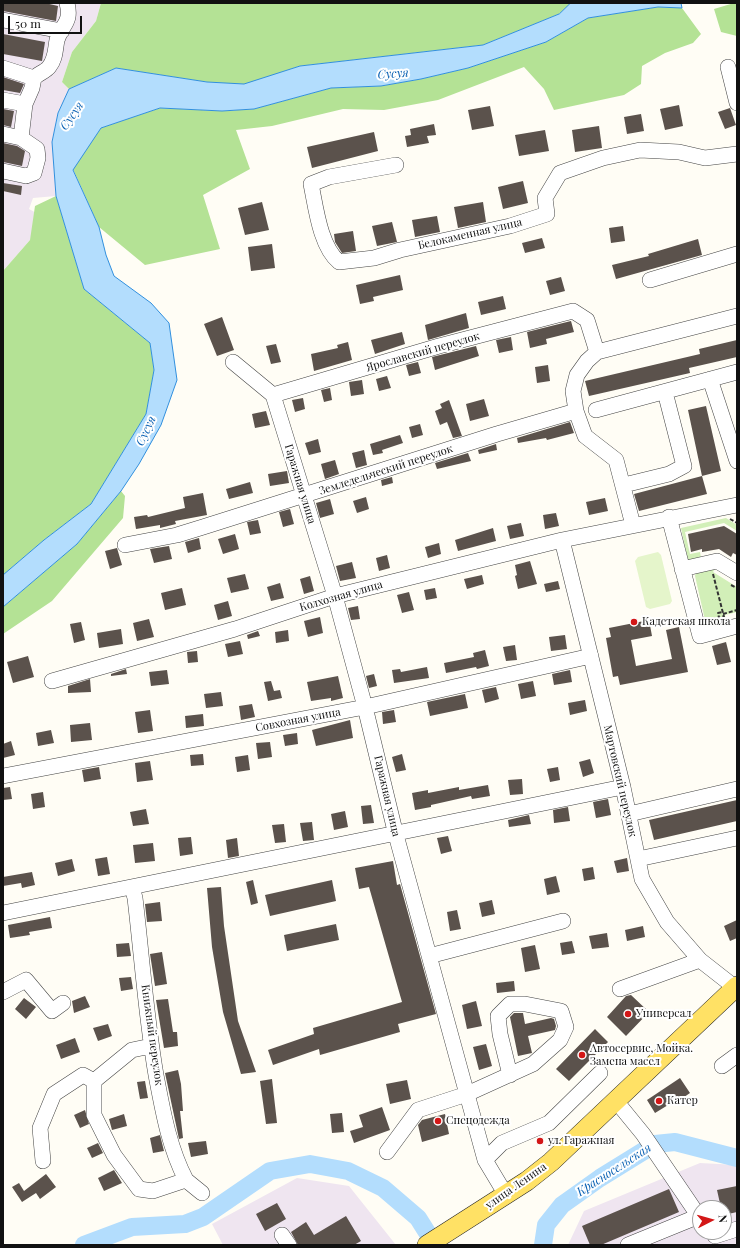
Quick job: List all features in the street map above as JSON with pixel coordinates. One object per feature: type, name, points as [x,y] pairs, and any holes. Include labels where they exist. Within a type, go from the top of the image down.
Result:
[{"type":"main road","name":"улица Ленина","points":[[427,1245],[506,1195],[550,1162],[736,987]]},
{"type":"street","points":[[21,138],[25,104],[32,88],[34,78],[48,69],[54,60],[57,41],[68,23],[70,13],[67,3]]},
{"type":"street","points":[[3,20],[62,31]]},
{"type":"street","points":[[728,67],[737,103]]},
{"type":"street","points":[[3,68],[34,78]]},
{"type":"street","points":[[3,100],[25,104]]},
{"type":"street","points":[[3,134],[21,138],[37,149],[38,158],[34,173],[26,176],[3,171]]},
{"type":"street","name":"Белокаменная улица","points":[[396,164],[329,177],[311,184],[318,220],[330,255],[339,262],[374,258],[400,250],[510,226],[547,214],[545,198],[560,173],[603,158],[640,150],[679,152],[705,158],[737,154]]},
{"type":"street","points":[[650,280],[737,254]]},
{"type":"street","name":"Ярославский переулок","points":[[273,395],[439,346],[573,311],[587,320],[597,352]]},
{"type":"street","points":[[634,525],[616,460],[585,436],[576,411],[573,391],[577,375],[586,361],[597,352],[737,316]]},
{"type":"street","points":[[233,362],[273,395]]},
{"type":"street","points":[[596,410],[737,372]]},
{"type":"street","points":[[710,379],[737,461]]},
{"type":"street","points":[[624,485],[669,474],[684,466],[665,392]]},
{"type":"street","name":"Гаражная улица","points":[[273,395],[335,596],[365,707],[396,835],[485,1160],[506,1195]]},
{"type":"street","name":"Земледельческий переулок","points":[[125,545],[177,535],[496,434],[576,411]]},
{"type":"street","name":"Колхозная улица","points":[[52,681],[235,629],[335,596],[562,540],[669,517],[737,505]]},
{"type":"street","points":[[669,517],[700,636],[737,626]]},
{"type":"street","name":"Мартовский переулок","points":[[562,540],[623,787],[642,879],[667,922],[700,960],[736,987]]},
{"type":"street","points":[[682,570],[717,561],[737,573]]},
{"type":"street","name":"Совхозная улица","points":[[3,776],[365,707],[591,656]]},
{"type":"street","points":[[3,913],[396,835],[623,787]]},
{"type":"street","points":[[629,814],[737,789]]},
{"type":"street","points":[[638,859],[737,838]]},
{"type":"street","name":"Книжный переулок","points":[[132,887],[135,898],[151,1046],[164,1123],[178,1166],[186,1180]]},
{"type":"street","points":[[429,956],[563,921]]},
{"type":"street","points":[[620,989],[700,960]]},
{"type":"street","points":[[3,992],[26,980],[52,1011],[63,1002]]},
{"type":"street","points":[[387,1152],[418,1110],[467,1094],[510,1075],[533,1064],[560,1040],[566,1027],[561,1011],[525,1004],[510,1004],[498,1016],[500,1034],[510,1075]]},
{"type":"street","points":[[94,1081],[132,1050],[151,1046]]},
{"type":"street","points":[[722,1066],[737,1055]]},
{"type":"street","points":[[485,1160],[502,1143],[549,1123],[600,1073]]},
{"type":"street","points":[[43,1161],[40,1128],[54,1094],[83,1075],[94,1081]]},
{"type":"street","points":[[94,1081],[94,1115],[114,1156],[139,1189],[153,1191],[186,1180],[202,1193]]},
{"type":"street","points":[[616,1101],[643,1134],[692,1206]]},
{"type":"street","points":[[628,1245],[692,1220]]},
{"type":"path","points":[[727,517],[737,524]]},
{"type":"path","points":[[712,568],[723,613],[737,610]]},
{"type":"shaded area","points":[[3,3],[101,3],[96,21],[72,52],[62,82],[69,89],[58,113],[52,142],[56,196],[33,198],[29,209],[38,214],[30,240],[3,271]]},
{"type":"shaded area","points":[[700,1163],[737,1165],[737,1245],[568,1245],[584,1211]]},
{"type":"shaded area","points":[[297,1178],[349,1186],[396,1245],[223,1245],[212,1224]]},
{"type":"green space","points":[[101,3],[571,3],[559,14],[483,45],[300,66],[244,85],[207,82],[116,68],[69,89],[62,82],[72,52],[96,21]]},
{"type":"green space","points":[[737,3],[737,36],[721,32],[714,9]]},
{"type":"green space","points":[[658,7],[682,8],[701,34],[693,43],[665,53],[642,66],[641,84],[624,95],[554,110],[544,89],[524,67],[438,100],[384,110],[343,109],[272,126],[236,130],[250,169],[203,195],[220,249],[145,265],[99,227],[73,169],[101,128],[160,108],[222,111],[254,109],[331,88],[381,86],[421,79],[468,68],[546,42],[588,18]]},
{"type":"green space","points":[[56,196],[84,289],[150,343],[154,370],[146,414],[91,504],[44,540],[3,575],[3,271],[30,240],[35,206]]},
{"type":"green space","points":[[121,491],[125,496],[123,518],[52,601],[3,634],[3,607],[77,544]]},
{"type":"green space","points":[[726,518],[737,525],[737,531],[724,523],[685,532],[690,554],[700,552],[701,558],[688,561],[681,528]]},
{"type":"green space","points":[[658,552],[661,555],[672,601],[670,604],[650,609],[646,607],[635,561],[638,557]]},
{"type":"green space","points":[[717,566],[713,572],[737,587],[737,612],[725,615],[726,621],[712,625],[705,620],[695,576],[696,572]]},
{"type":"water","name":"Сусуя","points":[[571,3],[681,3],[682,8],[658,7],[588,18],[546,42],[468,68],[421,79],[381,86],[331,88],[254,109],[222,111],[160,108],[101,128],[73,170],[99,227],[106,255],[114,276],[151,303],[169,323],[177,380],[161,425],[139,464],[121,491],[77,544],[3,607],[3,575],[44,540],[91,504],[146,414],[154,370],[150,343],[84,289],[56,196],[52,142],[58,113],[69,89],[116,68],[207,82],[244,84],[300,66],[483,45],[559,14]]},
{"type":"building","points":[[3,3],[45,3],[58,6],[56,21],[3,11]]},
{"type":"building","points":[[3,34],[45,42],[42,61],[3,54]]},
{"type":"building","points":[[3,77],[24,84],[20,93],[3,90]]},
{"type":"building","points":[[679,105],[683,126],[665,130],[660,109]]},
{"type":"building","points":[[490,106],[494,126],[472,130],[468,110]]},
{"type":"building","points":[[730,108],[736,125],[725,129],[718,112]]},
{"type":"building","points":[[3,109],[14,111],[11,127],[3,125]]},
{"type":"building","points":[[641,114],[644,131],[627,134],[624,117]]},
{"type":"building","points":[[434,124],[436,135],[427,136],[429,143],[407,147],[405,136],[411,135],[410,129]]},
{"type":"building","points":[[599,126],[602,148],[575,152],[572,130]]},
{"type":"building","points":[[545,130],[549,151],[519,156],[515,135]]},
{"type":"building","points":[[374,132],[378,151],[312,168],[307,147]]},
{"type":"building","points":[[3,143],[17,146],[25,151],[22,166],[3,162]]},
{"type":"building","points":[[523,181],[528,203],[503,209],[498,187]]},
{"type":"building","points":[[3,183],[22,186],[21,195],[3,191]]},
{"type":"building","points":[[262,202],[269,230],[245,235],[238,208]]},
{"type":"building","points":[[483,202],[486,222],[458,228],[454,207]]},
{"type":"building","points":[[437,216],[440,232],[415,237],[412,220]]},
{"type":"building","points":[[392,222],[397,242],[377,246],[372,226]]},
{"type":"building","points":[[623,226],[625,241],[611,243],[609,228]]},
{"type":"building","points":[[353,231],[356,251],[342,253],[335,242],[334,234]]},
{"type":"building","points":[[542,238],[545,248],[525,253],[522,243]]},
{"type":"building","points":[[698,239],[702,255],[616,279],[612,265],[649,256],[648,254]]},
{"type":"building","points":[[272,244],[275,268],[251,271],[248,247]]},
{"type":"building","points":[[400,275],[403,290],[373,297],[374,301],[360,304],[356,285]]},
{"type":"building","points":[[561,277],[565,291],[550,295],[546,281]]},
{"type":"building","points":[[503,296],[506,309],[481,315],[478,302]]},
{"type":"building","points":[[466,313],[469,328],[428,340],[425,325]]},
{"type":"building","points":[[222,317],[234,350],[217,356],[204,324]]},
{"type":"building","points":[[571,321],[574,332],[546,339],[547,344],[530,348],[527,332]]},
{"type":"building","points":[[402,332],[405,344],[375,354],[371,340]]},
{"type":"building","points":[[511,337],[513,350],[499,353],[496,340]]},
{"type":"building","points":[[737,340],[737,357],[689,368],[690,373],[589,396],[585,381],[700,354],[699,349]]},
{"type":"building","points":[[348,342],[352,360],[314,371],[311,354],[338,348],[337,345]]},
{"type":"building","points":[[276,344],[281,362],[271,364],[266,346]]},
{"type":"building","points":[[476,346],[479,356],[435,370],[432,357]]},
{"type":"building","points":[[418,362],[421,373],[409,376],[406,365]]},
{"type":"building","points":[[548,365],[550,381],[537,383],[535,367]]},
{"type":"building","points":[[387,376],[391,388],[379,391],[376,379]]},
{"type":"building","points":[[362,380],[364,394],[351,396],[349,382]]},
{"type":"building","points":[[330,388],[332,400],[324,402],[321,390]]},
{"type":"building","points":[[303,398],[305,409],[295,412],[292,400]]},
{"type":"building","points":[[484,399],[489,416],[470,421],[466,404]]},
{"type":"building","points":[[449,400],[462,436],[453,438],[447,422],[440,425],[435,411],[442,408],[440,404]]},
{"type":"building","points":[[706,406],[721,471],[702,476],[688,410]]},
{"type":"building","points":[[266,411],[270,425],[255,428],[252,414]]},
{"type":"building","points":[[570,422],[574,433],[547,440],[546,438],[518,443],[517,438]]},
{"type":"building","points":[[420,424],[423,435],[412,438],[409,427]]},
{"type":"building","points":[[400,435],[403,443],[382,450],[383,453],[373,455],[370,444]]},
{"type":"building","points":[[318,439],[321,452],[309,455],[305,443]]},
{"type":"building","points":[[496,444],[497,450],[479,454],[478,450]]},
{"type":"building","points":[[364,450],[367,465],[356,468],[352,453]]},
{"type":"building","points":[[468,453],[471,461],[437,469],[435,463]]},
{"type":"building","points":[[335,460],[339,474],[325,479],[321,464]]},
{"type":"building","points":[[287,471],[289,483],[270,486],[268,474]]},
{"type":"building","points":[[702,476],[707,494],[639,511],[634,494]]},
{"type":"building","points":[[392,477],[393,483],[382,486],[381,480]]},
{"type":"building","points":[[250,482],[253,493],[229,499],[226,489]]},
{"type":"building","points":[[203,493],[207,515],[175,521],[176,524],[160,528],[160,525],[136,529],[134,517],[147,515],[148,517],[185,508],[183,497]]},
{"type":"building","points":[[366,497],[369,509],[357,513],[353,501]]},
{"type":"building","points":[[605,498],[608,511],[589,515],[586,502]]},
{"type":"building","points":[[330,499],[334,514],[320,518],[316,503]]},
{"type":"building","points":[[290,509],[294,524],[283,527],[279,512]]},
{"type":"building","points":[[556,513],[559,526],[545,529],[543,515]]},
{"type":"building","points":[[258,520],[261,533],[250,535],[247,522]]},
{"type":"building","points":[[521,523],[524,536],[510,539],[507,526]]},
{"type":"building","points":[[724,526],[737,534],[737,555],[733,553],[731,557],[719,549],[702,552],[702,549],[691,552],[688,534]]},
{"type":"building","points":[[493,528],[496,541],[458,551],[455,540]]},
{"type":"building","points":[[235,534],[239,549],[223,554],[218,539]]},
{"type":"building","points":[[199,538],[201,549],[188,553],[185,542]]},
{"type":"building","points":[[439,543],[441,554],[428,558],[425,547]]},
{"type":"building","points":[[169,546],[172,559],[154,563],[150,549]]},
{"type":"building","points":[[117,548],[122,565],[110,569],[105,551]]},
{"type":"building","points":[[387,555],[390,568],[379,571],[376,558]]},
{"type":"building","points":[[530,561],[537,584],[518,589],[515,576],[517,575],[515,565]]},
{"type":"building","points":[[352,562],[356,578],[340,581],[336,566]]},
{"type":"building","points":[[245,574],[249,589],[231,593],[227,578]]},
{"type":"building","points":[[482,575],[484,584],[467,589],[464,579]]},
{"type":"building","points":[[310,576],[314,591],[304,594],[300,579]]},
{"type":"building","points":[[558,581],[560,589],[546,592],[544,584]]},
{"type":"building","points":[[280,583],[284,598],[271,601],[267,587]]},
{"type":"building","points":[[182,588],[186,605],[165,610],[161,593]]},
{"type":"building","points":[[435,588],[437,598],[426,600],[424,590]]},
{"type":"building","points":[[409,592],[414,610],[402,613],[397,595]]},
{"type":"building","points":[[228,601],[232,616],[218,620],[214,605]]},
{"type":"building","points":[[358,606],[360,619],[351,620],[348,608]]},
{"type":"building","points":[[320,617],[323,633],[308,637],[304,621]]},
{"type":"building","points":[[149,619],[154,637],[137,641],[133,623]]},
{"type":"building","points":[[649,620],[652,636],[631,640],[636,666],[672,659],[666,630],[679,627],[688,672],[620,685],[618,676],[613,677],[606,638],[611,637],[609,628]]},
{"type":"building","points":[[81,622],[85,640],[74,643],[70,624]]},
{"type":"building","points":[[121,629],[123,644],[99,648],[97,633]]},
{"type":"building","points":[[288,630],[289,641],[276,643],[275,632]]},
{"type":"building","points":[[258,631],[260,636],[248,639],[247,635]]},
{"type":"building","points":[[565,635],[567,649],[551,651],[549,637]]},
{"type":"building","points":[[240,641],[243,654],[228,657],[225,644]]},
{"type":"building","points":[[726,642],[731,662],[717,665],[712,646]]},
{"type":"building","points":[[515,645],[517,660],[506,661],[503,647]]},
{"type":"building","points":[[485,650],[489,666],[446,673],[444,663],[474,657],[473,653]]},
{"type":"building","points":[[197,651],[198,662],[188,663],[187,652]]},
{"type":"building","points":[[28,656],[34,677],[13,683],[7,662]]},
{"type":"building","points":[[427,667],[429,678],[394,683],[392,670],[400,669],[401,672]]},
{"type":"building","points":[[126,669],[127,674],[111,676],[111,674]]},
{"type":"building","points":[[167,670],[169,684],[151,686],[149,672]]},
{"type":"building","points":[[570,670],[572,682],[554,685],[552,674]]},
{"type":"building","points":[[374,674],[377,686],[369,688],[366,676]]},
{"type":"building","points":[[338,676],[343,698],[331,701],[331,698],[311,701],[307,682]]},
{"type":"building","points":[[90,679],[91,692],[68,693],[68,686]]},
{"type":"building","points":[[271,681],[274,691],[280,690],[282,698],[268,701],[264,682]]},
{"type":"building","points":[[533,681],[536,696],[521,699],[518,684]]},
{"type":"building","points":[[496,687],[499,699],[485,703],[482,690]]},
{"type":"building","points":[[221,692],[223,706],[206,708],[204,694]]},
{"type":"building","points":[[465,694],[468,708],[430,716],[427,702]]},
{"type":"building","points":[[585,700],[587,711],[570,715],[568,703]]},
{"type":"building","points":[[252,704],[255,717],[241,720],[239,706]]},
{"type":"building","points":[[150,710],[153,731],[138,733],[135,712]]},
{"type":"building","points":[[394,710],[396,722],[383,724],[382,712]]},
{"type":"building","points":[[203,714],[204,726],[186,728],[185,716]]},
{"type":"building","points":[[350,720],[353,738],[316,746],[312,730]]},
{"type":"building","points":[[90,723],[92,740],[71,742],[70,725]]},
{"type":"building","points":[[51,730],[54,743],[38,746],[36,733]]},
{"type":"building","points":[[297,733],[298,744],[285,746],[283,735]]},
{"type":"building","points":[[11,741],[15,755],[3,758],[3,744]]},
{"type":"building","points":[[270,742],[272,757],[258,759],[256,743]]},
{"type":"building","points":[[203,754],[204,765],[191,766],[190,755]]},
{"type":"building","points":[[402,754],[406,770],[396,772],[392,757]]},
{"type":"building","points":[[248,755],[250,770],[237,772],[235,757]]},
{"type":"building","points":[[590,759],[594,773],[583,777],[579,762]]},
{"type":"building","points":[[150,761],[153,780],[137,782],[135,763]]},
{"type":"building","points":[[99,767],[101,779],[84,782],[82,770]]},
{"type":"building","points":[[558,767],[560,780],[550,782],[547,769]]},
{"type":"building","points":[[522,779],[523,794],[510,795],[508,780]]},
{"type":"building","points":[[488,785],[490,796],[472,799],[471,796],[415,810],[412,793],[428,790],[428,793],[459,787],[459,790]]},
{"type":"building","points":[[10,787],[12,799],[3,800],[3,788]]},
{"type":"building","points":[[43,792],[45,807],[33,809],[31,794]]},
{"type":"building","points":[[608,799],[611,815],[596,818],[593,802]]},
{"type":"building","points":[[737,800],[737,821],[654,840],[649,820]]},
{"type":"building","points":[[371,805],[374,823],[363,824],[361,806]]},
{"type":"building","points":[[568,807],[570,821],[554,823],[553,810]]},
{"type":"building","points":[[146,809],[149,824],[133,826],[130,812]]},
{"type":"building","points":[[345,811],[348,827],[334,830],[331,814]]},
{"type":"building","points":[[529,815],[531,824],[509,827],[508,820]]},
{"type":"building","points":[[312,822],[314,840],[303,841],[300,823]]},
{"type":"building","points":[[284,824],[286,842],[275,843],[272,825]]},
{"type":"building","points":[[448,836],[452,851],[441,854],[437,838]]},
{"type":"building","points":[[191,837],[193,854],[180,856],[178,838]]},
{"type":"building","points":[[237,838],[239,856],[228,858],[226,840]]},
{"type":"building","points":[[153,843],[155,861],[135,863],[133,845]]},
{"type":"building","points":[[107,857],[110,874],[98,876],[95,859]]},
{"type":"building","points":[[627,858],[629,871],[617,873],[614,861]]},
{"type":"building","points":[[72,859],[75,871],[58,876],[55,863]]},
{"type":"building","points":[[393,861],[397,885],[400,884],[436,1014],[398,1024],[400,1032],[320,1055],[319,1049],[273,1065],[268,1050],[314,1034],[313,1028],[402,1002],[369,887],[359,889],[355,868]]},
{"type":"building","points":[[593,867],[595,879],[584,881],[582,869]]},
{"type":"building","points":[[32,872],[35,885],[22,888],[21,883],[3,886],[3,877]]},
{"type":"building","points":[[556,876],[560,892],[547,895],[544,879]]},
{"type":"building","points":[[253,880],[258,903],[251,905],[246,882]]},
{"type":"building","points":[[332,880],[336,901],[270,916],[265,895]]},
{"type":"building","points":[[221,887],[224,926],[238,1021],[256,1072],[241,1074],[223,1012],[212,947],[207,888]]},
{"type":"building","points":[[492,900],[495,914],[482,917],[479,903]]},
{"type":"building","points":[[160,902],[162,921],[147,922],[145,904]]},
{"type":"building","points":[[457,910],[461,929],[450,931],[447,912]]},
{"type":"building","points":[[50,917],[52,928],[29,932],[30,935],[10,938],[8,925]]},
{"type":"building","points":[[737,920],[737,938],[730,941],[724,926]]},
{"type":"building","points":[[336,924],[339,940],[287,951],[284,935]]},
{"type":"building","points":[[643,926],[645,937],[627,941],[625,930]]},
{"type":"building","points":[[607,933],[609,947],[592,949],[589,936]]},
{"type":"building","points":[[572,941],[575,953],[562,955],[560,943]]},
{"type":"building","points":[[129,943],[131,956],[117,957],[116,944]]},
{"type":"building","points":[[535,945],[540,969],[525,972],[521,948]]},
{"type":"building","points":[[162,952],[167,984],[155,986],[150,954]]},
{"type":"building","points":[[131,977],[133,989],[121,991],[119,978]]},
{"type":"building","points":[[514,981],[515,991],[497,993],[496,983]]},
{"type":"building","name":"Универсал","points":[[631,995],[649,1012],[626,1036],[607,1017],[626,996]]},
{"type":"building","points":[[85,996],[90,1007],[74,1013],[72,1001]]},
{"type":"building","points":[[24,998],[36,1007],[26,1019],[15,1009]]},
{"type":"building","points":[[168,999],[173,1032],[177,1032],[178,1046],[164,1048],[156,1000]]},
{"type":"building","points":[[476,1001],[482,1026],[467,1029],[462,1005]]},
{"type":"building","points":[[514,1013],[523,1013],[525,1024],[551,1018],[554,1019],[556,1026],[555,1030],[528,1036],[532,1053],[518,1056],[510,1017]]},
{"type":"building","points":[[108,1024],[112,1036],[98,1041],[93,1028]]},
{"type":"building","name":"Автосервис, Мойка. Замена масел","points":[[595,1029],[608,1042],[569,1081],[556,1069]]},
{"type":"building","points":[[75,1038],[80,1052],[61,1059],[56,1045]]},
{"type":"building","points":[[486,1044],[492,1066],[479,1070],[473,1047]]},
{"type":"building","points":[[178,1070],[181,1084],[183,1111],[180,1111],[183,1138],[179,1139],[165,1073]]},
{"type":"building","points":[[680,1078],[690,1093],[674,1104],[673,1102],[655,1113],[647,1100]]},
{"type":"building","points":[[272,1079],[277,1123],[266,1124],[260,1081]]},
{"type":"building","points":[[407,1080],[411,1099],[390,1104],[386,1084]]},
{"type":"building","points":[[145,1081],[148,1098],[140,1099],[137,1082]]},
{"type":"building","points":[[382,1107],[390,1130],[354,1143],[350,1131],[363,1127],[359,1115]]},
{"type":"building","points":[[85,1110],[89,1124],[80,1128],[74,1115]]},
{"type":"building","points":[[342,1113],[344,1132],[332,1133],[330,1114]]},
{"type":"building","points":[[124,1114],[127,1126],[112,1130],[109,1119]]},
{"type":"building","points":[[445,1114],[449,1134],[422,1142],[418,1125],[422,1120]]},
{"type":"building","points":[[160,1135],[164,1151],[153,1153],[150,1138]]},
{"type":"building","points":[[206,1141],[208,1154],[191,1157],[188,1143]]},
{"type":"building","points":[[98,1143],[103,1153],[92,1158],[87,1148]]},
{"type":"building","points":[[114,1170],[122,1183],[104,1191],[98,1178]]},
{"type":"building","points":[[46,1174],[56,1187],[40,1199],[36,1193],[22,1202],[12,1187],[19,1183],[24,1191]]},
{"type":"building","points":[[737,1186],[737,1212],[732,1213],[732,1200],[719,1200],[717,1190]]},
{"type":"building","points":[[669,1189],[679,1212],[601,1245],[590,1245],[582,1226]]},
{"type":"building","points":[[277,1203],[286,1219],[265,1231],[256,1214]]},
{"type":"building","points":[[346,1216],[361,1241],[354,1245],[298,1245],[291,1232],[306,1222],[314,1235]]},
{"type":"waterway","name":"Красносельская","points":[[543,1245],[546,1225],[562,1205],[600,1178],[655,1144],[675,1142],[737,1158]]},
{"type":"waterway","name":"Красносельская","points":[[84,1245],[132,1227],[185,1224],[203,1217],[270,1171],[310,1164],[348,1171],[383,1188],[418,1218],[435,1245]]},
{"type":"place","name":"Кадетская школа","points":[[634,622]]},
{"type":"place","name":"Универсал","points":[[628,1014]]},
{"type":"place","name":"Автосервис, Мойка. Замена масел","points":[[582,1055]]},
{"type":"place","name":"Катер","points":[[659,1101]]},
{"type":"place","name":"Спецодежда","points":[[438,1121]]},
{"type":"place","name":"ул. Гаражная","points":[[540,1141]]}]
